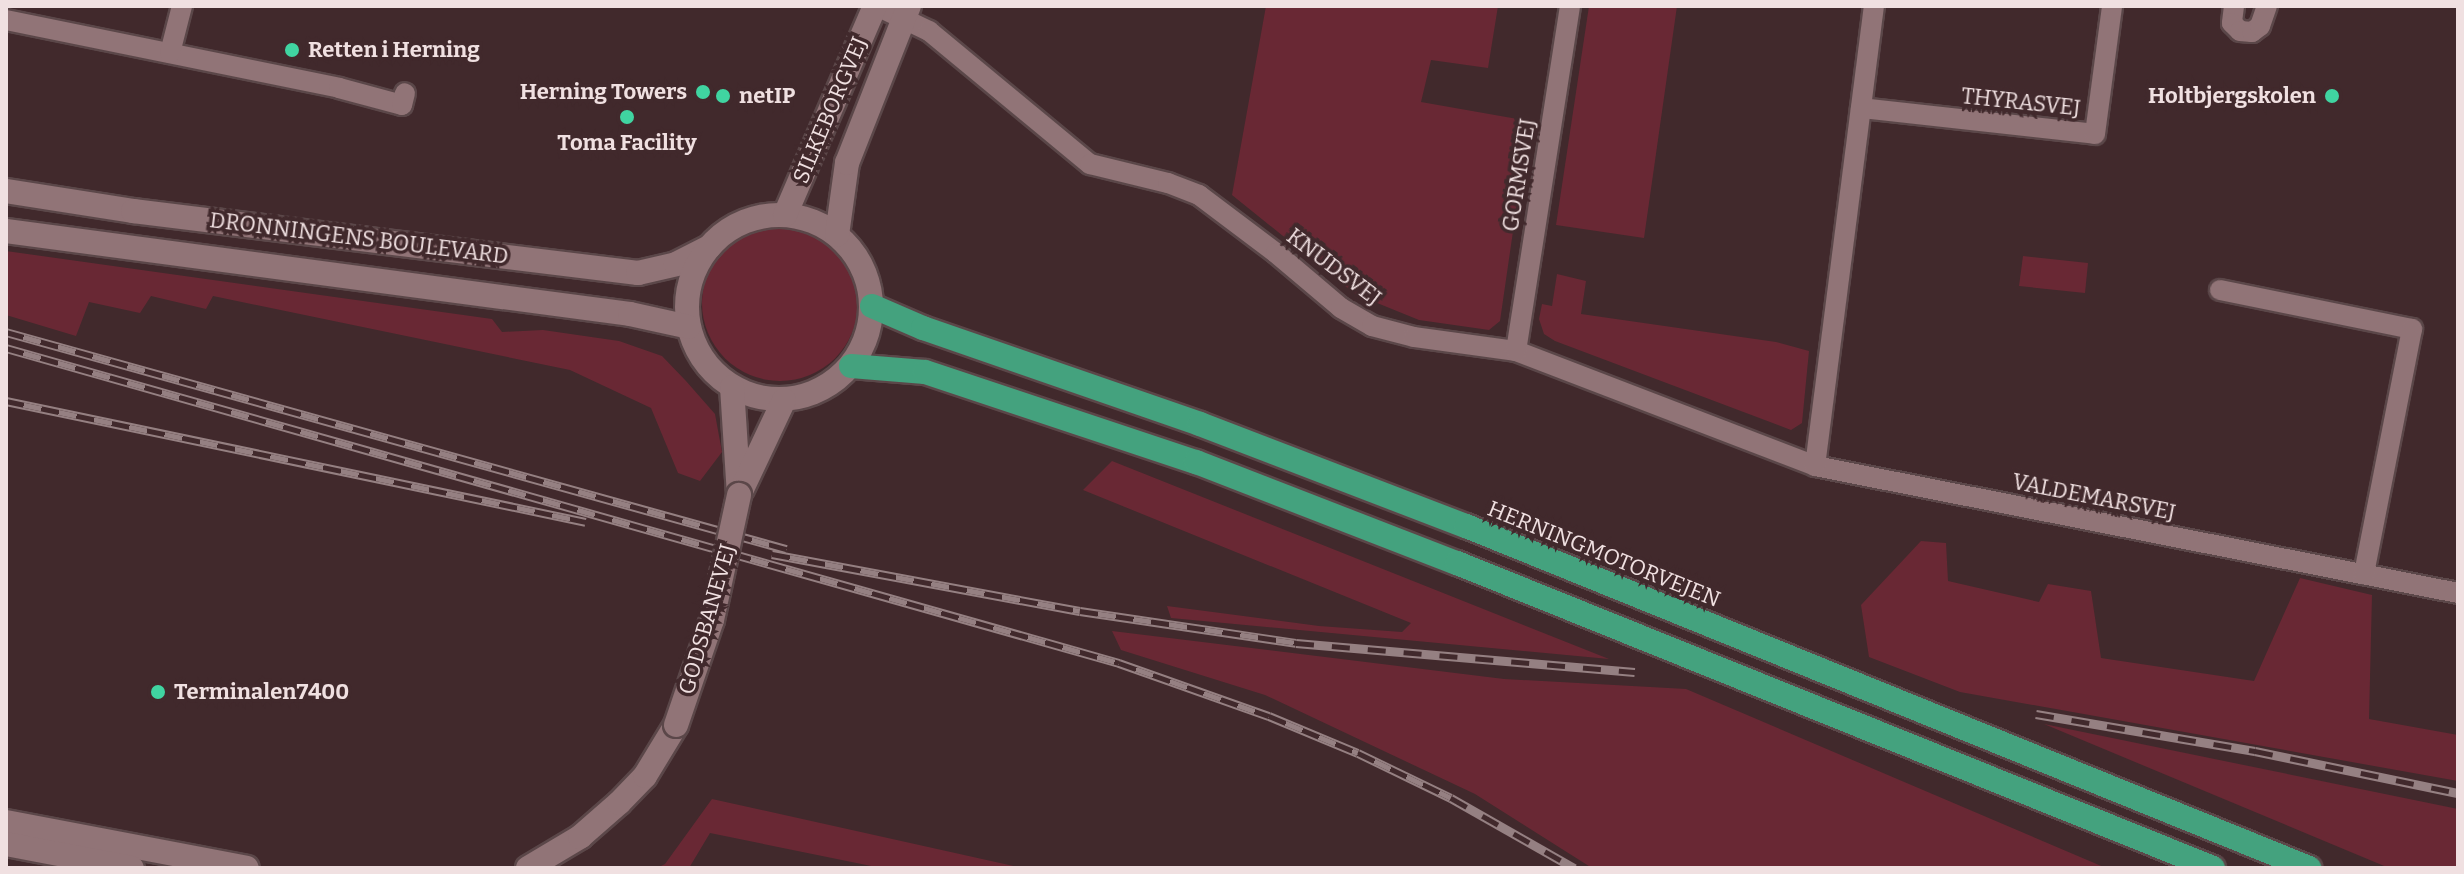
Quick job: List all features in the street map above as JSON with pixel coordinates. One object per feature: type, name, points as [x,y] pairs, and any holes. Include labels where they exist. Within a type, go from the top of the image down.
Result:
[{"type":"highway","name":"HERNINGMOTORVEJEN","points":[[872,306],[923,328],[1200,424],[1466,526],[2309,868]]},
{"type":"highway","points":[[851,366],[925,372],[1196,462],[1457,563],[2213,868]]},
{"type":"main road","name":"SILKEBORGVEJ","points":[[785,215],[876,6]]},
{"type":"main road","name":"SILKEBORGVEJ","points":[[837,235],[847,163],[907,11]]},
{"type":"main road","name":"DRONNINGENS BOULEVARD","points":[[6,191],[133,211],[638,273],[676,264],[709,247]]},
{"type":"main road","points":[[785,215],[821,225],[837,235],[854,252],[866,274],[872,306],[863,348],[851,366],[821,390],[784,400],[757,397],[732,387],[705,361],[689,327],[687,299],[694,271],[709,247],[743,222],[785,215]]},
{"type":"main road","name":"DRONNINGENS BOULEVARD","points":[[6,231],[630,314],[689,327]]},
{"type":"main road","name":"GODSBANEVEJ","points":[[732,387],[739,495]]},
{"type":"main road","name":"GODSBANEVEJ","points":[[528,868],[580,837],[619,803],[645,776],[676,725],[712,620],[739,495],[784,400]]},
{"type":"main road","points":[[6,822],[247,868]]},
{"type":"main road","points":[[6,844],[132,868]]},
{"type":"street","points":[[170,53],[182,6]]},
{"type":"street","name":"KNUDSVEJ","points":[[876,6],[907,11],[1090,164],[1114,173],[1168,183],[1199,195],[1276,253],[1341,308],[1372,326],[1414,337],[1516,351],[1815,466]]},
{"type":"street","name":"GORMSVEJ","points":[[1516,351],[1570,6]]},
{"type":"street","points":[[1815,466],[1874,6]]},
{"type":"street","name":"THYRASVEJ","points":[[1861,108],[2095,134],[2112,6]]},
{"type":"street","points":[[2234,6],[2232,23],[2240,31],[2252,32],[2265,17],[2267,6]]},
{"type":"street","points":[[6,20],[339,88],[402,105],[405,93]]},
{"type":"street","points":[[2220,290],[2412,329],[2364,574]]},
{"type":"street","name":"VALDEMARSVEJ","points":[[1815,466],[2458,593]]},
{"type":"shaded area","points":[[1266,6],[1498,6],[1488,68],[1431,60],[1421,102],[1529,121],[1500,321],[1489,330],[1419,320],[1355,294],[1232,195]]},
{"type":"shaded area","points":[[1589,6],[1677,6],[1644,238],[1556,225]]},
{"type":"shaded area","points":[[780,225],[810,231],[835,248],[852,273],[858,303],[852,333],[835,358],[810,375],[780,381],[750,375],[725,358],[708,333],[702,303],[708,273],[725,248],[750,231]]},
{"type":"shaded area","points":[[6,251],[492,319],[502,332],[543,330],[619,341],[662,356],[686,381],[715,414],[722,452],[700,481],[678,473],[651,408],[570,370],[213,296],[206,309],[151,296],[140,313],[89,302],[76,336],[6,315]]},
{"type":"shaded area","points":[[2023,256],[2088,263],[2085,293],[2019,286]]},
{"type":"shaded area","points":[[1557,274],[1586,281],[1581,314],[1776,342],[1809,351],[1802,423],[1791,430],[1555,341],[1544,334],[1539,319],[1542,304],[1552,306]]},
{"type":"shaded area","points":[[1112,461],[1609,659],[1171,618],[1167,606],[1319,626],[1402,632],[1411,623],[1083,490]]},
{"type":"shaded area","points":[[1921,541],[1946,543],[1948,581],[2039,602],[2048,584],[2091,591],[2101,658],[2254,681],[2300,578],[2372,595],[2369,719],[2458,735],[2458,781],[1960,692],[1869,657],[1861,605]]},
{"type":"shaded area","points":[[1112,631],[1504,679],[1686,689],[2106,868],[1592,868],[1475,794],[1265,695],[1121,650]]},
{"type":"shaded area","points":[[2044,724],[2458,809],[2458,868],[2389,868]]},
{"type":"shaded area","points":[[712,799],[1023,868],[881,868],[710,833],[689,868],[657,868],[665,864]]},
{"type":"railway","points":[[6,332],[786,549]]},
{"type":"railway","points":[[6,348],[1119,663],[1269,716],[1358,753],[1451,798],[1574,868]]},
{"type":"railway","points":[[6,401],[586,522]]},
{"type":"railway","points":[[772,554],[1080,611],[1296,643],[1635,672]]},
{"type":"railway","points":[[2036,714],[2255,751],[2458,793]]},
{"type":"place","name":"Retten i Herning","points":[[292,50]]},
{"type":"place","name":"Herning Towers","points":[[703,92]]},
{"type":"place","name":"netIP","points":[[723,96]]},
{"type":"place","name":"Holtbjergskolen","points":[[2332,96]]},
{"type":"place","name":"Toma Facility","points":[[627,117]]},
{"type":"place","name":"Terminalen7400","points":[[158,692]]}]
